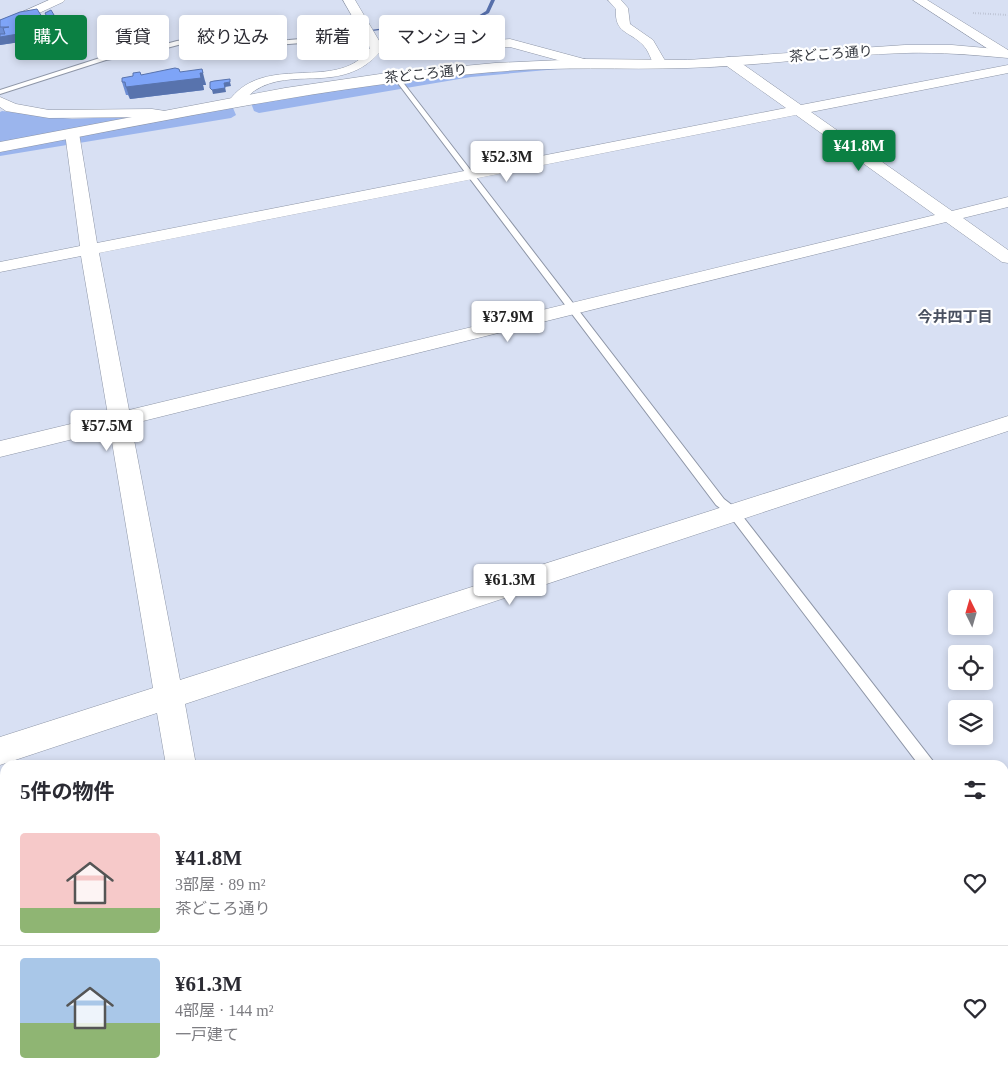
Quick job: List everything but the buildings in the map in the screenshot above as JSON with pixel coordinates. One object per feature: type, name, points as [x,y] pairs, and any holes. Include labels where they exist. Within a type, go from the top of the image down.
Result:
[{"type":"street","points":[[0,27],[59,0]]},
{"type":"street","points":[[349,0],[357,15]]},
{"type":"street","points":[[614,0],[622,8],[620,17],[622,24],[627,30],[648,43],[660,64]]},
{"type":"street","points":[[919,0],[1006,54]]},
{"type":"street","points":[[369,36],[377,48]]},
{"type":"street","points":[[377,48],[404,51],[510,43],[583,63]]},
{"type":"street","points":[[235,102],[241,93],[262,82],[355,68],[371,58],[377,48]]},
{"type":"street","name":"茶どころ通り","points":[[0,147],[235,102],[396,77],[494,67],[583,63],[660,64],[905,49],[952,49],[1006,54]]},
{"type":"street","points":[[729,60],[1008,258]]},
{"type":"street","points":[[0,266],[1008,69]]},
{"type":"street","points":[[0,101],[4,106],[55,115],[152,113],[166,115]]},
{"type":"street","points":[[72,133],[90,249],[180,760]]},
{"type":"street","points":[[0,449],[1008,202]]},
{"type":"street","points":[[0,750],[1008,423]]},
{"type":"lane","points":[[0,92],[105,58],[152,50],[177,43],[219,37],[267,43],[297,41]]},
{"type":"lane","points":[[396,77],[720,502],[733,512],[924,760]]},
{"type":"shaded area","points":[[569,68],[471,77],[259,113],[254,111],[251,103],[256,100],[484,69]]},
{"type":"shaded area","points":[[233,108],[236,115],[231,118],[0,156],[0,112],[2,111],[72,119],[181,114]]},
{"type":"waterway","points":[[372,30],[479,17],[488,12],[493,0]]},
{"type":"district","name":"今井四丁目","points":[[955,317]]}]
